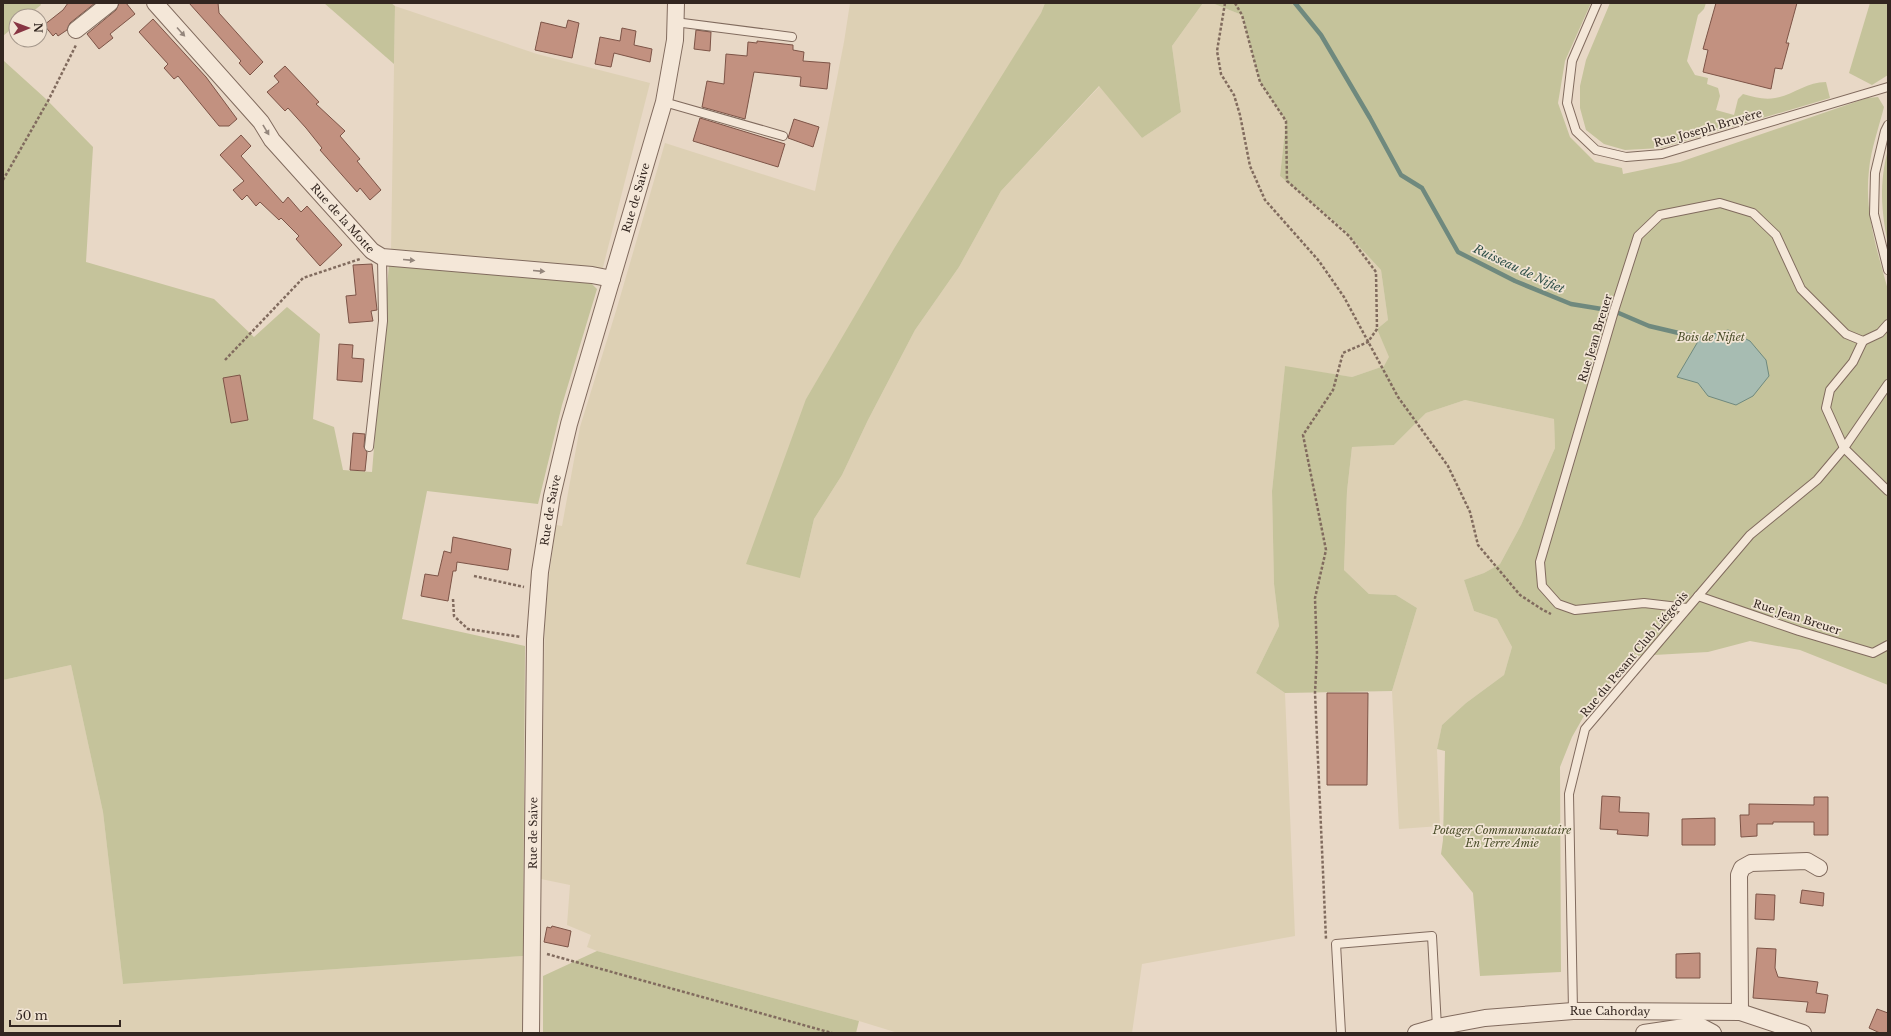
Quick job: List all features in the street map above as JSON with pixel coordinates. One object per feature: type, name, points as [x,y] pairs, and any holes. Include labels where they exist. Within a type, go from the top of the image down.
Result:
[{"type":"street","points":[[76,30],[110,3]]},
{"type":"street","name":"Rue de la Motte","points":[[155,3],[261,122],[272,140],[377,254],[592,275],[612,279]]},
{"type":"street","name":"Rue de Saive","points":[[531,1033],[536,639],[538,590],[552,496],[569,424],[664,102],[675,40],[676,3]]},
{"type":"street","points":[[1740,1012],[1739,875],[1742,868],[1751,863],[1807,861],[1820,868]]},
{"type":"street","name":"Rue Cahorday","points":[[1416,1033],[1437,1026],[1485,1018],[1573,1011],[1634,1011],[1740,1012],[1803,1033]]},
{"type":"street","points":[[1634,1011],[1640,1033]]},
{"type":"street","points":[[1644,1033],[1698,1025],[1713,1033]]},
{"type":"lane","name":"Rue Joseph Bruyère","points":[[1597,3],[1572,61],[1567,103],[1576,131],[1596,150],[1626,157],[1662,154],[1888,87]]},
{"type":"lane","points":[[675,22],[792,37]]},
{"type":"lane","points":[[664,102],[782,136]]},
{"type":"lane","points":[[1888,125],[1885,131],[1875,174],[1874,214],[1888,270]]},
{"type":"lane","name":"Rue Jean Breuer","points":[[1687,608],[1644,603],[1575,610],[1558,604],[1542,586],[1540,562],[1614,311],[1638,236],[1660,215],[1720,203],[1753,213],[1776,234],[1801,290],[1846,334],[1863,340]]},
{"type":"lane","points":[[369,447],[383,321],[377,254]]},
{"type":"lane","points":[[1888,324],[1880,333],[1863,340],[1853,362],[1830,390],[1826,408],[1844,448],[1888,491]]},
{"type":"lane","name":"Rue du Pesant Club Liégeois","points":[[1573,1011],[1570,794],[1585,729],[1750,535],[1817,480],[1844,448],[1888,384]]},
{"type":"lane","name":"Rue Jean Breuer","points":[[1698,596],[1799,631],[1872,653],[1888,645]]},
{"type":"lane","points":[[1341,1033],[1336,944],[1432,936],[1437,1026]]},
{"type":"path","points":[[1225,3],[1218,51],[1221,74],[1234,95],[1240,116],[1250,166],[1265,200],[1319,261],[1344,296],[1398,397],[1448,466],[1470,512],[1478,545],[1520,595],[1543,610],[1560,618],[1575,610]]},
{"type":"path","points":[[1235,3],[1242,15],[1260,82],[1286,121],[1287,181],[1349,236],[1376,272],[1377,329],[1368,342],[1343,353],[1333,390],[1304,435],[1326,550],[1315,598],[1317,654],[1315,693],[1326,946]]},
{"type":"path","points":[[3,180],[48,101],[76,46],[76,30]]},
{"type":"path","points":[[225,360],[303,278],[377,254]]},
{"type":"path","points":[[474,576],[538,590]]},
{"type":"path","points":[[453,599],[454,616],[468,629],[536,639]]},
{"type":"path","points":[[532,949],[832,1033]]},
{"type":"shaded area","points":[[850,3],[1045,3],[1041,13],[806,399],[800,578],[814,519],[842,475],[868,420],[915,330],[959,267],[1001,191],[1100,86],[1142,138],[1181,112],[1172,46],[1203,3],[1212,3],[1242,15],[1260,82],[1286,121],[1280,176],[1341,227],[1381,270],[1388,320],[1377,329],[1390,358],[1384,366],[1352,377],[1285,367],[1272,491],[1274,584],[1279,626],[1256,673],[1285,693],[1295,936],[1142,964],[1132,1033],[898,1033],[587,947],[591,935],[567,925],[570,885],[541,879],[545,605],[556,525],[562,526],[580,427],[616,311],[665,143],[815,191],[844,42]]},
{"type":"shaded area","points":[[395,6],[537,54],[650,83],[602,271],[391,252]]},
{"type":"shaded area","points":[[1728,330],[1750,341],[1766,360],[1769,376],[1753,396],[1736,405],[1708,396],[1698,383],[1677,377],[1700,338]]},
{"type":"shaded area","points":[[1465,400],[1554,419],[1555,448],[1521,525],[1500,564],[1484,573],[1464,580],[1474,611],[1497,619],[1512,647],[1504,675],[1466,703],[1442,725],[1437,750],[1440,826],[1399,829],[1392,691],[1417,608],[1396,595],[1369,594],[1344,570],[1347,491],[1352,447],[1394,445],[1426,413]]},
{"type":"shaded area","points":[[71,665],[103,812],[123,984],[523,956],[523,1033],[3,1033],[3,680]]},
{"type":"green space","points":[[3,3],[40,3],[41,5],[37,8],[8,8],[8,32],[3,36]]},
{"type":"green space","points":[[324,3],[391,3],[395,6],[394,64]]},
{"type":"green space","points":[[1045,3],[1203,3],[1172,46],[1181,112],[1142,138],[1099,86],[1001,191],[959,267],[915,330],[868,420],[842,475],[814,519],[800,578],[746,564],[806,399],[895,247],[1041,13]]},
{"type":"green space","name":"Bois de Nifiet","points":[[1212,3],[1591,3],[1565,61],[1558,103],[1570,137],[1595,162],[1622,168],[1623,174],[1680,162],[1867,98],[1878,97],[1884,107],[1871,154],[1868,200],[1872,230],[1888,290],[1888,685],[1800,650],[1750,641],[1708,652],[1636,656],[1593,700],[1572,737],[1560,767],[1561,972],[1480,976],[1473,893],[1441,854],[1443,840],[1445,751],[1437,749],[1442,725],[1466,703],[1504,675],[1512,647],[1497,619],[1474,611],[1464,580],[1484,573],[1500,564],[1521,525],[1555,448],[1554,419],[1465,400],[1426,413],[1394,445],[1352,447],[1347,491],[1344,570],[1369,594],[1396,595],[1417,608],[1392,691],[1285,693],[1256,673],[1279,626],[1274,584],[1272,491],[1285,366],[1352,377],[1384,366],[1389,357],[1377,329],[1388,320],[1381,270],[1341,227],[1280,176],[1286,121],[1260,82],[1242,15]]},
{"type":"green space","points":[[1610,3],[1706,3],[1704,9],[1698,15],[1687,61],[1695,75],[1708,78],[1707,84],[1718,88],[1720,96],[1716,110],[1734,115],[1738,99],[1743,94],[1771,99],[1788,94],[1806,86],[1826,82],[1830,98],[1661,148],[1625,150],[1604,144],[1586,130],[1580,108],[1580,86],[1586,60]]},
{"type":"green space","points":[[1870,3],[1888,3],[1888,75],[1872,85],[1849,73]]},
{"type":"green space","points":[[4,61],[46,99],[93,147],[86,262],[214,299],[254,337],[287,307],[320,334],[313,419],[334,427],[343,470],[372,472],[389,264],[591,283],[597,289],[562,405],[538,504],[427,491],[402,619],[525,646],[523,956],[123,984],[103,812],[71,665],[3,680]]},
{"type":"green space","points":[[1888,149],[1888,245],[1884,220],[1882,185]]},
{"type":"green space","points":[[597,951],[859,1021],[856,1033],[543,1033],[543,976]]},
{"type":"building","points":[[68,3],[95,3],[70,23],[67,30],[58,36],[56,33],[53,36],[48,30],[48,22],[63,10]]},
{"type":"building","points":[[119,3],[126,3],[135,14],[110,34],[113,38],[99,49],[87,34],[116,10]]},
{"type":"building","points":[[189,3],[218,3],[219,13],[263,62],[250,75],[239,63],[241,61]]},
{"type":"building","points":[[1716,3],[1797,3],[1786,43],[1789,43],[1782,69],[1775,68],[1771,89],[1703,72],[1708,50],[1703,49]]},
{"type":"building","points":[[153,19],[206,77],[237,119],[229,126],[219,126],[178,76],[174,79],[164,68],[168,64],[139,32]]},
{"type":"building","points":[[568,20],[579,23],[572,58],[535,50],[541,22],[566,28]]},
{"type":"building","points":[[622,28],[636,31],[634,45],[652,49],[650,62],[614,53],[611,67],[595,64],[600,37],[620,41]]},
{"type":"building","points":[[696,30],[711,32],[710,51],[694,49]]},
{"type":"building","points":[[757,41],[793,45],[793,50],[804,52],[803,61],[830,63],[827,89],[800,86],[801,77],[754,72],[745,119],[702,107],[707,81],[724,84],[726,54],[747,56],[748,42],[757,43]]},
{"type":"building","points":[[285,66],[319,102],[316,104],[345,131],[340,136],[360,159],[357,161],[381,190],[370,200],[360,188],[357,192],[320,150],[322,148],[288,108],[285,111],[267,92],[279,82],[274,76]]},
{"type":"building","points":[[700,118],[785,144],[778,167],[693,141]]},
{"type":"building","points":[[794,119],[819,127],[813,147],[788,138]]},
{"type":"building","points":[[241,135],[251,146],[241,156],[283,203],[288,197],[301,212],[307,206],[342,245],[320,266],[296,239],[299,236],[281,218],[279,220],[260,202],[256,206],[247,195],[242,200],[233,190],[244,181],[220,155]]},
{"type":"building","points":[[372,264],[377,310],[371,311],[373,321],[349,323],[346,296],[356,295],[353,265]]},
{"type":"building","points":[[339,344],[353,345],[352,358],[364,359],[362,382],[337,380]]},
{"type":"building","points":[[240,375],[248,420],[231,423],[223,378]]},
{"type":"building","points":[[353,433],[365,434],[364,447],[367,452],[365,471],[350,470]]},
{"type":"building","points":[[453,537],[511,549],[508,570],[457,562],[456,571],[453,571],[448,601],[421,596],[425,574],[438,576],[444,551],[451,553]]},
{"type":"building","points":[[1327,693],[1368,693],[1367,785],[1327,785]]},
{"type":"building","points":[[1602,796],[1620,797],[1619,812],[1649,813],[1648,836],[1617,834],[1618,830],[1600,829]]},
{"type":"building","points":[[1814,797],[1828,797],[1828,835],[1814,835],[1814,822],[1773,822],[1773,824],[1757,824],[1757,836],[1741,837],[1740,815],[1749,815],[1749,804],[1814,805]]},
{"type":"building","points":[[1715,818],[1715,845],[1682,845],[1682,819]]},
{"type":"building","points":[[1802,890],[1824,893],[1823,906],[1800,903]]},
{"type":"building","points":[[1756,894],[1775,895],[1774,920],[1755,919]]},
{"type":"building","points":[[552,926],[571,931],[568,947],[544,942],[547,927],[551,928]]},
{"type":"building","points":[[1757,948],[1776,949],[1775,968],[1778,977],[1818,982],[1816,993],[1828,995],[1825,1013],[1806,1012],[1808,1002],[1753,998]]},
{"type":"building","points":[[1700,953],[1700,978],[1676,978],[1676,954]]},
{"type":"building","points":[[1877,1009],[1888,1013],[1888,1033],[1880,1033],[1869,1028]]},
{"type":"waterway","name":"Ruisseau de Nifiet","points":[[1295,3],[1321,35],[1370,118],[1401,175],[1422,188],[1458,252],[1515,281],[1571,304],[1614,311],[1649,326],[1700,338]]},
{"type":"park label","name":"Potager Commununautaire En Terre Amie","points":[[1502,836]]}]
